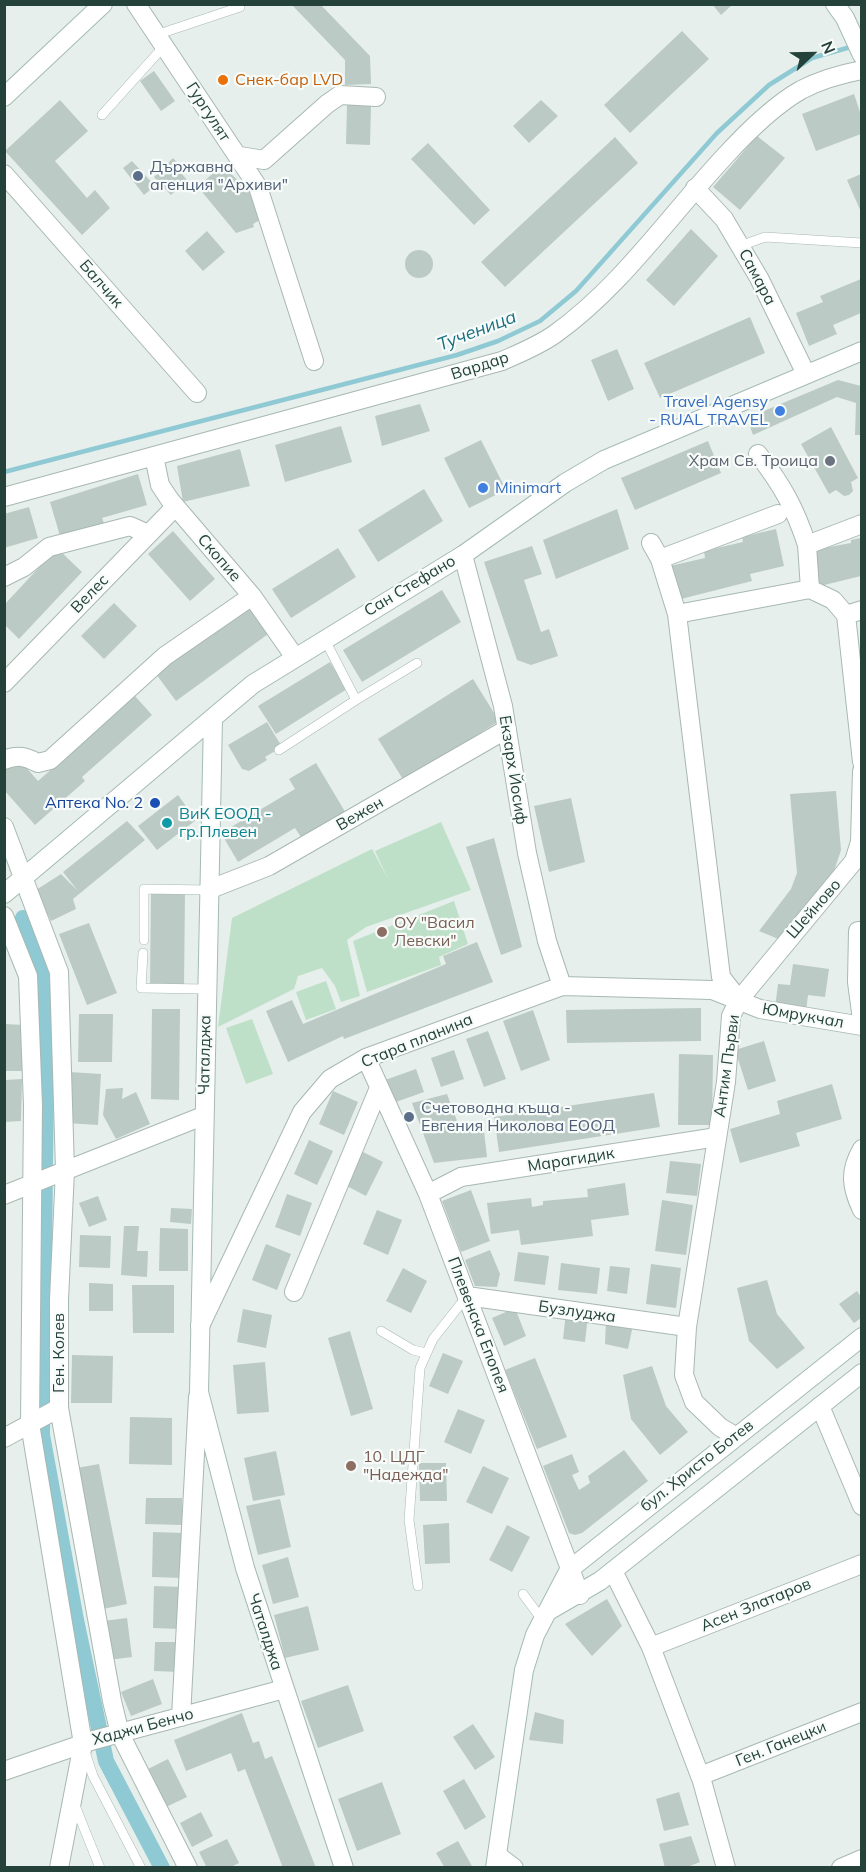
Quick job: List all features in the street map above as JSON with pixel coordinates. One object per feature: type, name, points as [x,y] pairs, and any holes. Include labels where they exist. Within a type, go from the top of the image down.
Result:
[{"type":"street","points":[[4,97],[103,4]]},
{"type":"street","name":"Гургулят","points":[[136,4],[162,40],[230,146],[240,156],[262,196],[314,361]]},
{"type":"street","points":[[840,11],[861,54]]},
{"type":"street","name":"Вардар","points":[[4,497],[502,361],[534,347],[556,333],[612,283],[695,188],[751,129],[784,101],[824,80],[861,70]]},
{"type":"street","points":[[240,156],[264,160],[340,95],[376,97]]},
{"type":"street","name":"Балчик","points":[[4,174],[197,393]]},
{"type":"street","name":"Самара","points":[[695,188],[724,219],[759,278],[806,374]]},
{"type":"street","name":"Сан Стефано","points":[[4,894],[25,879],[253,684],[294,656],[464,555],[565,483],[604,460],[861,351]]},
{"type":"street","points":[[758,454],[783,487],[795,510],[807,545],[810,589]]},
{"type":"street","name":"Скопие","points":[[154,456],[160,485],[175,507],[252,596],[294,656]]},
{"type":"street","name":"Велес","points":[[4,683],[175,507]]},
{"type":"street","name":"Антим Първи","points":[[735,1436],[720,1427],[694,1402],[684,1375],[687,1327],[726,1082],[731,1016],[739,1000],[721,977],[677,614],[656,551],[778,514]]},
{"type":"street","points":[[807,545],[861,524]]},
{"type":"street","points":[[4,577],[24,567],[50,547],[130,526],[148,534]]},
{"type":"street","name":"Екзарх Йосиф","points":[[464,555],[507,729],[527,853],[547,941],[562,986]]},
{"type":"street","points":[[677,614],[810,589],[854,612],[861,762]]},
{"type":"street","points":[[4,760],[16,756],[38,763],[50,760],[165,656],[252,596]]},
{"type":"street","name":"Чаталджа","points":[[181,1717],[199,1392],[213,718]]},
{"type":"street","name":"Вежен","points":[[208,890],[269,866],[507,729]]},
{"type":"street","name":"Шейново","points":[[739,1000],[835,887],[861,848],[861,771]]},
{"type":"street","name":"Ген. Колев","points":[[4,827],[59,972],[59,1300],[55,1410],[112,1701],[101,1738]]},
{"type":"street","name":"Ген. Колев","points":[[4,915],[28,976],[34,1183],[33,1422],[101,1738],[188,1868]]},
{"type":"street","points":[[861,930],[858,932],[857,982],[861,1020]]},
{"type":"street","name":"Стара планина","points":[[200,1328],[302,1112],[330,1079],[366,1058],[562,986],[712,990]]},
{"type":"street","name":"Юмрукчал","points":[[712,990],[760,1009],[861,1026]]},
{"type":"street","name":"Плевенска Епопея","points":[[366,1058],[428,1194],[580,1595]]},
{"type":"street","points":[[294,1292],[379,1088]]},
{"type":"street","points":[[4,1195],[203,1116]]},
{"type":"street","name":"Марагидик","points":[[428,1194],[461,1177],[717,1137]]},
{"type":"street","points":[[861,1149],[853,1164],[852,1188],[861,1210]]},
{"type":"street","name":"Бузлуджа","points":[[467,1296],[687,1327]]},
{"type":"street","name":"бул. Христо Ботев","points":[[496,1862],[524,1670],[535,1635],[569,1570],[861,1336]]},
{"type":"street","name":"бул. Христо Ботев","points":[[546,1615],[580,1595],[613,1570],[861,1373]]},
{"type":"street","name":"Чаталджа","points":[[199,1392],[245,1568],[344,1868]]},
{"type":"street","points":[[820,1406],[861,1506]]},
{"type":"street","points":[[4,1438],[55,1410]]},
{"type":"street","points":[[694,1469],[712,1492]]},
{"type":"street","name":"Асен Златаров","points":[[651,1647],[861,1564]]},
{"type":"street","points":[[613,1570],[651,1647],[700,1776],[726,1868]]},
{"type":"street","name":"Хаджи Бенчо","points":[[4,1771],[101,1738],[284,1689]]},
{"type":"street","name":"Ген. Ганецки","points":[[700,1776],[861,1712]]},
{"type":"street","points":[[59,1868],[72,1799],[101,1738]]},
{"type":"street","points":[[842,1868],[861,1859]]},
{"type":"street","points":[[496,1862],[514,1868]]},
{"type":"lane","points":[[102,115],[162,40],[240,7]]},
{"type":"lane","points":[[740,246],[765,237],[861,243]]},
{"type":"lane","points":[[324,638],[356,700]]},
{"type":"lane","points":[[279,750],[417,663]]},
{"type":"lane","points":[[144,940],[144,889],[208,890]]},
{"type":"lane","points":[[143,953],[141,988],[206,989]]},
{"type":"lane","points":[[418,1586],[409,1520],[420,1368],[437,1333],[467,1296]]},
{"type":"lane","points":[[381,1331],[413,1350],[426,1353]]},
{"type":"lane","points":[[523,1594],[546,1615]]},
{"type":"lane","name":"Ген. Колев","points":[[101,1738],[93,1776],[141,1868]]},
{"type":"lane","points":[[72,1799],[100,1868]]},
{"type":"green space","points":[[441,822],[471,890],[366,927],[347,940],[360,996],[341,1002],[335,986],[322,968],[298,976],[294,989],[218,1027],[232,918],[372,849],[388,879],[375,851]]},
{"type":"green space","points":[[454,901],[468,944],[439,957],[441,965],[367,992],[353,941]]},
{"type":"green space","points":[[326,981],[336,1009],[306,1020],[296,992]]},
{"type":"green space","points":[[252,1019],[273,1074],[246,1084],[226,1028]]},
{"type":"building","points":[[291,4],[320,4],[370,56],[371,84],[345,85],[345,60]]},
{"type":"building","points":[[712,4],[733,4],[721,15]]},
{"type":"building","points":[[682,31],[709,59],[630,133],[604,105]]},
{"type":"building","points":[[154,71],[175,101],[161,111],[140,81]]},
{"type":"building","points":[[854,94],[861,115],[861,134],[816,151],[802,114]]},
{"type":"building","points":[[60,100],[88,131],[55,161],[87,198],[95,190],[110,208],[82,235],[5,151]]},
{"type":"building","points":[[541,100],[558,116],[529,143],[513,126]]},
{"type":"building","points":[[347,105],[371,105],[370,145],[346,144]]},
{"type":"building","points":[[757,136],[785,158],[740,210],[713,187]]},
{"type":"building","points":[[615,137],[638,163],[505,287],[481,262]]},
{"type":"building","points":[[428,143],[490,210],[474,225],[411,159]]},
{"type":"building","points":[[173,158],[185,171],[182,174],[187,180],[171,195],[154,177]]},
{"type":"building","points":[[132,161],[155,186],[144,195],[123,168]]},
{"type":"building","points":[[222,165],[256,198],[260,220],[253,224],[254,227],[236,233],[198,187]]},
{"type":"building","points":[[861,174],[861,212],[847,180]]},
{"type":"building","points":[[691,229],[718,256],[674,306],[646,280]]},
{"type":"building","points":[[207,231],[225,252],[203,271],[185,251]]},
{"type":"building","points":[[419,250],[429,254],[433,264],[429,274],[419,278],[409,274],[405,264],[409,254]]},
{"type":"building","points":[[861,279],[861,313],[833,325],[837,334],[809,346],[796,313],[823,302],[820,296]]},
{"type":"building","points":[[750,317],[765,353],[660,398],[644,363]]},
{"type":"building","points":[[617,349],[634,389],[608,401],[591,360]]},
{"type":"building","points":[[838,380],[861,386],[861,435],[855,435],[856,403],[837,397],[753,435],[747,418]]},
{"type":"building","points":[[420,404],[430,431],[382,446],[375,416]]},
{"type":"building","points":[[341,426],[352,462],[285,482],[275,445]]},
{"type":"building","name":"Храм Св. Троица","points":[[831,427],[858,478],[851,482],[853,491],[849,495],[844,496],[836,490],[829,494],[801,444]]},
{"type":"building","points":[[481,440],[506,490],[469,508],[444,458]]},
{"type":"building","points":[[708,441],[721,473],[635,510],[621,478]]},
{"type":"building","points":[[240,449],[250,486],[183,502],[177,466]]},
{"type":"building","points":[[138,474],[147,505],[102,518],[104,523],[60,536],[50,502]]},
{"type":"building","points":[[424,489],[443,521],[378,562],[358,530]]},
{"type":"building","points":[[29,507],[38,538],[4,548],[4,514]]},
{"type":"building","points":[[617,509],[629,549],[556,579],[543,540]]},
{"type":"building","points":[[776,529],[784,566],[750,574],[752,581],[677,600],[670,566],[705,558],[704,551],[743,542],[742,537]]},
{"type":"building","points":[[173,531],[215,579],[190,601],[148,554]]},
{"type":"building","points":[[861,538],[861,576],[820,586],[813,550],[851,543],[851,540]]},
{"type":"building","points":[[532,546],[542,574],[524,580],[541,632],[549,629],[558,656],[531,665],[517,660],[484,562]]},
{"type":"building","points":[[57,548],[82,572],[19,639],[5,625],[5,604]]},
{"type":"building","points":[[338,548],[356,577],[291,618],[272,589]]},
{"type":"building","points":[[442,590],[461,622],[362,682],[343,650]]},
{"type":"building","points":[[253,598],[275,629],[176,701],[153,670]]},
{"type":"building","points":[[114,603],[137,626],[104,659],[81,636]]},
{"type":"building","points":[[330,662],[347,689],[276,734],[258,706]]},
{"type":"building","points":[[473,679],[499,721],[404,781],[378,739]]},
{"type":"building","points":[[135,696],[152,715],[82,777],[85,781],[35,825],[4,790],[4,768],[17,757],[38,781]]},
{"type":"building","points":[[267,722],[282,747],[265,757],[267,760],[249,771],[242,769],[228,745]]},
{"type":"building","points":[[316,763],[347,815],[303,840],[295,828],[238,862],[221,833],[295,789],[289,779]]},
{"type":"building","points":[[836,791],[841,850],[831,880],[781,940],[759,931],[791,889],[797,873],[790,794]]},
{"type":"building","name":"ВиК ЕООД - гр.Плевен","points":[[178,795],[196,820],[157,850],[138,826]]},
{"type":"building","points":[[571,798],[585,862],[549,872],[534,806]]},
{"type":"building","points":[[127,821],[145,840],[73,899],[76,909],[51,921],[36,890],[61,874],[78,891],[63,872]]},
{"type":"building","points":[[494,838],[522,947],[501,955],[466,847]]},
{"type":"building","points":[[151,891],[185,892],[184,987],[150,986]]},
{"type":"building","points":[[89,923],[117,993],[87,1005],[59,934]]},
{"type":"building","points":[[477,942],[493,982],[344,1039],[343,1036],[288,1062],[266,1011],[292,1000],[303,1024],[446,964],[443,956]]},
{"type":"building","points":[[793,964],[829,969],[825,997],[808,995],[806,1011],[775,1008],[778,984],[790,985]]},
{"type":"building","points":[[701,1008],[701,1041],[567,1043],[566,1010]]},
{"type":"building","points":[[152,1009],[180,1009],[179,1100],[151,1099]]},
{"type":"building","points":[[533,1010],[550,1060],[521,1071],[503,1021]]},
{"type":"building","points":[[79,1014],[113,1014],[112,1062],[78,1062]]},
{"type":"building","points":[[4,1024],[24,1025],[23,1071],[4,1071]]},
{"type":"building","points":[[488,1031],[506,1079],[484,1087],[466,1039]]},
{"type":"building","points":[[764,1041],[776,1081],[748,1090],[735,1050]]},
{"type":"building","points":[[454,1050],[464,1079],[441,1087],[431,1058]]},
{"type":"building","points":[[679,1054],[713,1055],[712,1125],[678,1125]]},
{"type":"building","points":[[416,1069],[424,1092],[393,1103],[385,1080]]},
{"type":"building","points":[[69,1072],[101,1074],[98,1125],[66,1123]]},
{"type":"building","points":[[22,1079],[21,1121],[5,1122],[5,1080]]},
{"type":"building","points":[[832,1084],[842,1119],[796,1133],[800,1146],[740,1163],[730,1129],[780,1114],[777,1101]]},
{"type":"building","points":[[123,1088],[122,1099],[136,1092],[150,1124],[116,1139],[103,1115],[106,1089]]},
{"type":"building","points":[[333,1091],[358,1102],[344,1135],[319,1124]]},
{"type":"building","points":[[654,1093],[660,1127],[499,1152],[494,1117]]},
{"type":"building","points":[[447,1094],[459,1126],[483,1123],[487,1157],[434,1163],[412,1103]]},
{"type":"building","points":[[309,1140],[333,1151],[317,1185],[294,1174]]},
{"type":"building","points":[[359,1150],[383,1162],[366,1196],[343,1184]]},
{"type":"building","points":[[670,1161],[701,1164],[697,1196],[666,1193]]},
{"type":"building","points":[[625,1183],[629,1215],[591,1220],[593,1236],[521,1245],[519,1230],[491,1234],[487,1203],[531,1198],[532,1207],[543,1205],[543,1201],[588,1197],[587,1189]]},
{"type":"building","points":[[471,1190],[490,1241],[461,1252],[442,1201]]},
{"type":"building","points":[[287,1194],[312,1203],[300,1236],[275,1227]]},
{"type":"building","points":[[98,1196],[107,1220],[89,1227],[79,1203]]},
{"type":"building","points":[[662,1200],[693,1205],[686,1255],[655,1251]]},
{"type":"building","points":[[171,1208],[192,1209],[191,1224],[170,1222]]},
{"type":"building","points":[[377,1210],[402,1220],[388,1255],[363,1244]]},
{"type":"building","points":[[124,1226],[139,1226],[137,1251],[148,1251],[147,1277],[121,1275]]},
{"type":"building","points":[[160,1228],[188,1229],[188,1271],[159,1271]]},
{"type":"building","points":[[80,1235],[111,1236],[110,1268],[79,1267]]},
{"type":"building","points":[[266,1244],[291,1254],[277,1290],[252,1280]]},
{"type":"building","points":[[490,1250],[500,1274],[497,1287],[475,1286],[465,1260]]},
{"type":"building","points":[[518,1252],[549,1256],[545,1285],[514,1281]]},
{"type":"building","points":[[561,1263],[600,1268],[597,1294],[558,1290]]},
{"type":"building","points":[[651,1264],[681,1268],[676,1308],[646,1304]]},
{"type":"building","points":[[610,1266],[630,1268],[627,1294],[607,1291]]},
{"type":"building","points":[[403,1268],[427,1281],[411,1313],[386,1301]]},
{"type":"building","points":[[767,1280],[777,1314],[805,1348],[777,1369],[749,1341],[737,1288]]},
{"type":"building","points":[[89,1283],[113,1284],[113,1311],[89,1311]]},
{"type":"building","points":[[132,1285],[174,1285],[174,1333],[133,1333]]},
{"type":"building","points":[[857,1291],[861,1297],[861,1318],[854,1323],[839,1304]]},
{"type":"building","points":[[515,1308],[526,1336],[504,1346],[492,1318]]},
{"type":"building","points":[[243,1309],[272,1315],[266,1348],[237,1342]]},
{"type":"building","points":[[566,1312],[588,1315],[585,1342],[563,1339]]},
{"type":"building","points":[[606,1320],[633,1325],[628,1349],[605,1344]]},
{"type":"building","name":"10. ЦДГ \"Надежда\"","points":[[350,1331],[373,1409],[351,1416],[328,1338]]},
{"type":"building","points":[[443,1353],[463,1361],[448,1394],[429,1386]]},
{"type":"building","points":[[72,1355],[113,1356],[112,1403],[71,1403]]},
{"type":"building","points":[[535,1358],[567,1437],[537,1449],[505,1370]]},
{"type":"building","points":[[265,1362],[269,1412],[237,1414],[233,1365]]},
{"type":"building","points":[[652,1366],[666,1406],[688,1432],[660,1455],[631,1419],[623,1375]]},
{"type":"building","points":[[458,1409],[485,1420],[471,1454],[444,1442]]},
{"type":"building","points":[[130,1417],[172,1418],[172,1465],[129,1464]]},
{"type":"building","points":[[624,1450],[648,1481],[582,1533],[575,1535],[569,1533],[543,1466],[572,1454],[579,1472],[572,1475],[579,1490],[590,1483],[588,1476]]},
{"type":"building","points":[[276,1451],[285,1495],[253,1501],[244,1458]]},
{"type":"building","points":[[419,1463],[446,1463],[447,1501],[420,1501]]},
{"type":"building","points":[[99,1464],[127,1604],[98,1610],[71,1469]]},
{"type":"building","points":[[483,1466],[509,1478],[492,1514],[466,1502]]},
{"type":"building","points":[[146,1498],[182,1498],[182,1525],[145,1524]]},
{"type":"building","points":[[280,1499],[291,1547],[258,1555],[246,1506]]},
{"type":"building","points":[[449,1523],[450,1563],[425,1564],[423,1525]]},
{"type":"building","points":[[507,1525],[530,1537],[512,1572],[489,1560]]},
{"type":"building","points":[[153,1532],[183,1533],[182,1578],[152,1577]]},
{"type":"building","points":[[288,1557],[299,1597],[273,1604],[262,1565]]},
{"type":"building","points":[[154,1586],[181,1587],[180,1629],[153,1628]]},
{"type":"building","points":[[607,1599],[622,1626],[592,1656],[565,1624]]},
{"type":"building","points":[[308,1606],[319,1650],[285,1658],[274,1615]]},
{"type":"building","points":[[127,1618],[132,1657],[109,1660],[103,1621]]},
{"type":"building","points":[[155,1642],[180,1642],[180,1672],[154,1671]]},
{"type":"building","points":[[153,1679],[162,1704],[131,1716],[121,1692]]},
{"type":"building","points":[[348,1685],[364,1731],[318,1748],[301,1701]]},
{"type":"building","points":[[535,1712],[564,1720],[563,1744],[529,1740]]},
{"type":"building","points":[[242,1713],[253,1743],[259,1741],[265,1759],[272,1756],[316,1868],[283,1868],[245,1769],[238,1772],[231,1753],[186,1771],[174,1740]]},
{"type":"building","points":[[473,1724],[495,1757],[475,1770],[453,1737]]},
{"type":"building","points":[[168,1759],[187,1797],[166,1807],[148,1769]]},
{"type":"building","points":[[464,1779],[486,1817],[465,1830],[443,1791]]},
{"type":"building","points":[[382,1782],[401,1834],[357,1851],[338,1799]]},
{"type":"building","points":[[679,1792],[689,1825],[664,1831],[656,1799]]},
{"type":"building","points":[[201,1812],[213,1836],[192,1847],[180,1823]]},
{"type":"building","points":[[691,1836],[700,1862],[685,1868],[665,1868],[659,1844]]},
{"type":"building","points":[[227,1839],[239,1863],[229,1868],[207,1868],[199,1852]]},
{"type":"building","points":[[458,1841],[473,1868],[445,1868],[436,1853]]},
{"type":"waterway","name":"Тученица","points":[[4,472],[457,355],[498,341],[540,321],[576,291],[717,133],[769,85],[812,58],[854,46]]},
{"type":"waterway","points":[[23,918],[41,962],[46,1078],[42,1435],[76,1620],[106,1761],[162,1868]]},
{"type":"place","name":"Снек-бар LVD","points":[[223,80]]},
{"type":"place","name":"Държавна агенция \"Архиви\"","points":[[138,176]]},
{"type":"place","name":"Travel Agensy - RUAL TRAVEL","points":[[780,411]]},
{"type":"place","name":"Храм Св. Троица","points":[[830,461]]},
{"type":"place","name":"Minimart","points":[[483,488]]},
{"type":"place","name":"Аптека No. 2","points":[[155,803]]},
{"type":"place","name":"ВиК ЕООД - гр.Плевен","points":[[167,823]]},
{"type":"place","name":"ОУ \"Васил Левски\"","points":[[382,932]]},
{"type":"place","name":"Счетоводна къща - Евгения Николова ЕООД","points":[[409,1117]]},
{"type":"place","name":"10. ЦДГ \"Надежда\"","points":[[351,1466]]}]
